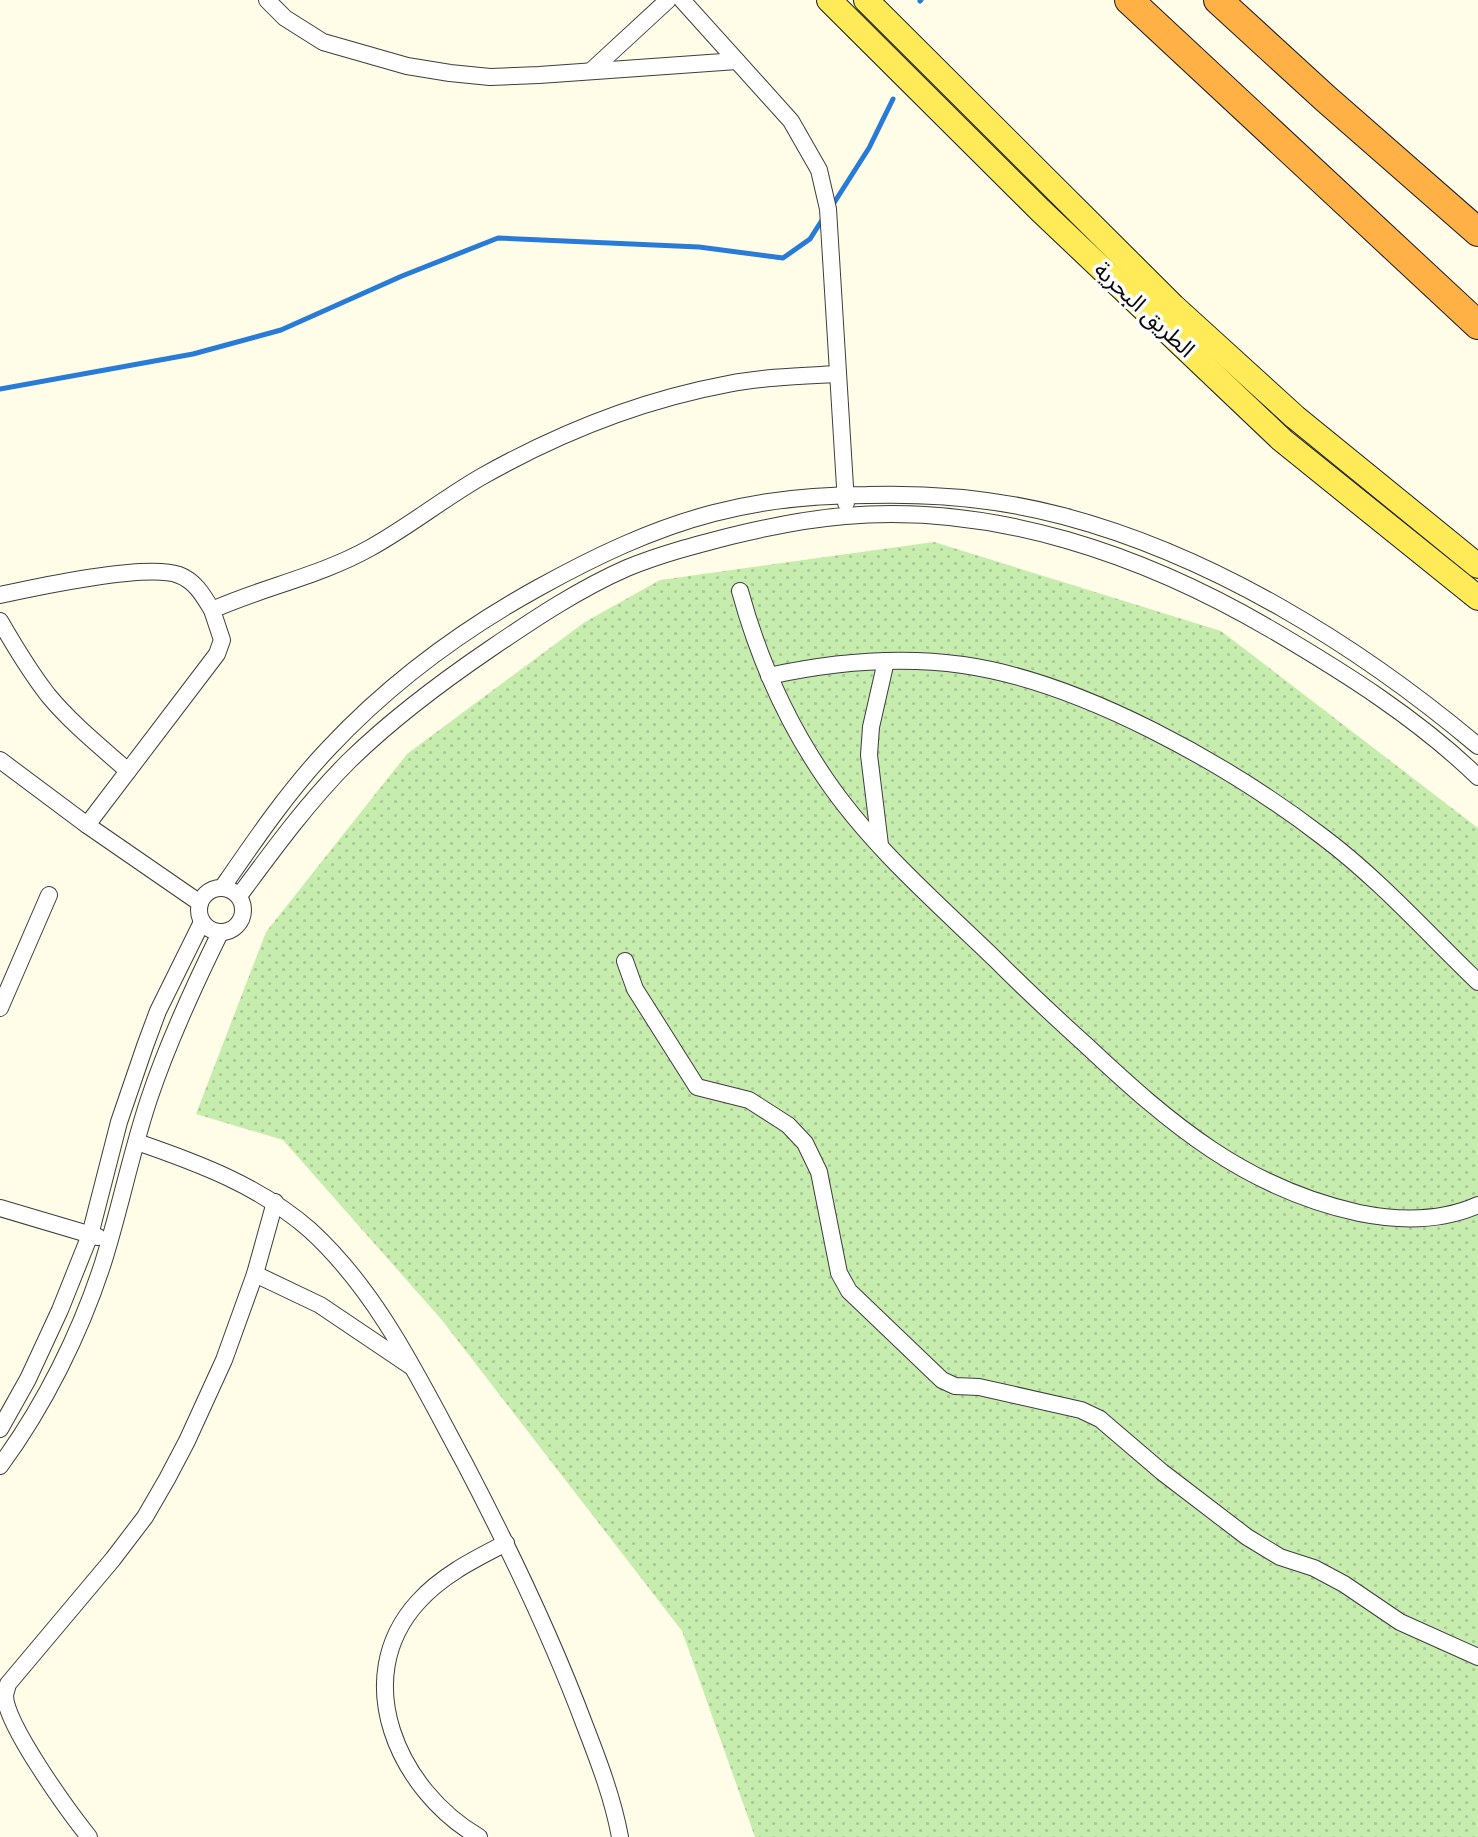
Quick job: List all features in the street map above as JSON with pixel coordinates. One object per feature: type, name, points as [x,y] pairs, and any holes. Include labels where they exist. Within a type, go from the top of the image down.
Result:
[{"type":"highway","points":[[1129,0],[1478,325]]},
{"type":"highway","points":[[1218,0],[1478,232]]},
{"type":"main road","name":"الطريق البحرية","points":[[829,0],[1040,210],[1282,440],[1478,598]]},
{"type":"main road","name":"الطريق البحرية","points":[[866,0],[1173,306],[1295,417],[1478,566]]},
{"type":"street","points":[[267,0],[285,19],[323,41],[407,66],[490,76],[737,61]]},
{"type":"street","points":[[591,71],[668,0]]},
{"type":"street","points":[[682,0],[790,121],[818,170],[828,209],[847,515]]},
{"type":"street","points":[[212,610],[247,594],[320,570],[370,548],[513,460],[644,405],[727,384],[838,374]]},
{"type":"street","points":[[222,888],[282,805],[331,746],[396,687],[481,622],[550,581],[636,539],[712,513],[747,506],[846,495],[917,494],[986,500],[1062,516],[1139,542],[1228,581],[1326,635],[1411,693],[1478,746]]},
{"type":"street","points":[[239,896],[301,816],[345,764],[371,739],[438,686],[561,603],[624,570],[678,550],[781,525],[847,515],[914,515],[971,519],[1035,531],[1098,550],[1166,577],[1249,617],[1346,675],[1415,722],[1478,777]]},
{"type":"street","points":[[0,595],[80,580],[160,571],[182,576],[191,582],[212,610],[221,632],[221,647],[87,825]]},
{"type":"street","points":[[740,591],[769,676],[805,748],[827,780],[880,845],[998,962],[1167,1119],[1233,1164],[1305,1197],[1340,1208],[1374,1216],[1407,1219],[1438,1218],[1478,1205]]},
{"type":"street","points":[[0,621],[28,668],[50,696],[78,726],[128,771]]},
{"type":"street","points":[[769,676],[814,666],[886,661],[964,665],[1004,673],[1091,702],[1202,758],[1243,782],[1324,838],[1386,891],[1478,982]]},
{"type":"street","points":[[880,845],[869,755],[871,727],[886,661]]},
{"type":"street","points":[[0,760],[87,825],[200,903]]},
{"type":"street","points":[[222,888],[239,896],[244,912],[242,921],[229,932],[220,933],[207,928],[200,916],[200,903],[205,895],[213,889],[222,888]]},
{"type":"street","points":[[0,1007],[49,895]]},
{"type":"street","points":[[0,1429],[45,1344],[90,1235],[119,1122],[145,1046],[158,1011],[202,922]]},
{"type":"street","points":[[0,1466],[34,1411],[74,1336],[96,1284],[166,1051],[220,933]]},
{"type":"street","points":[[625,961],[635,989],[697,1087],[749,1100],[788,1125],[805,1143],[818,1172],[839,1273],[849,1291],[942,1380],[955,1386],[979,1387],[1081,1410],[1100,1419],[1162,1472],[1247,1537],[1280,1557],[1314,1568],[1344,1584],[1400,1622],[1478,1657]]},
{"type":"street","points":[[137,1142],[213,1170],[275,1202],[310,1230],[342,1262],[381,1315],[414,1368],[506,1542],[572,1690],[608,1790],[620,1837]]},
{"type":"street","points":[[89,1837],[46,1777],[13,1720],[5,1696],[8,1684],[90,1589],[145,1517],[187,1441],[240,1320],[275,1202]]},
{"type":"street","points":[[0,1209],[110,1241]]},
{"type":"street","points":[[255,1274],[320,1305],[414,1368]]},
{"type":"street","points":[[479,1837],[462,1828],[429,1798],[407,1767],[392,1733],[387,1709],[386,1677],[391,1650],[417,1603],[462,1566],[506,1542]]},
{"type":"green space","points":[[934,542],[1221,631],[1478,828],[1478,1837],[755,1837],[682,1631],[441,1319],[283,1140],[196,1114],[266,932],[407,754],[585,622],[660,580]]},
{"type":"waterway","points":[[832,206],[869,148],[893,99]]},
{"type":"waterway","points":[[0,389],[193,354],[281,330],[402,276],[498,238],[699,247],[783,258],[810,239],[824,217]]}]
